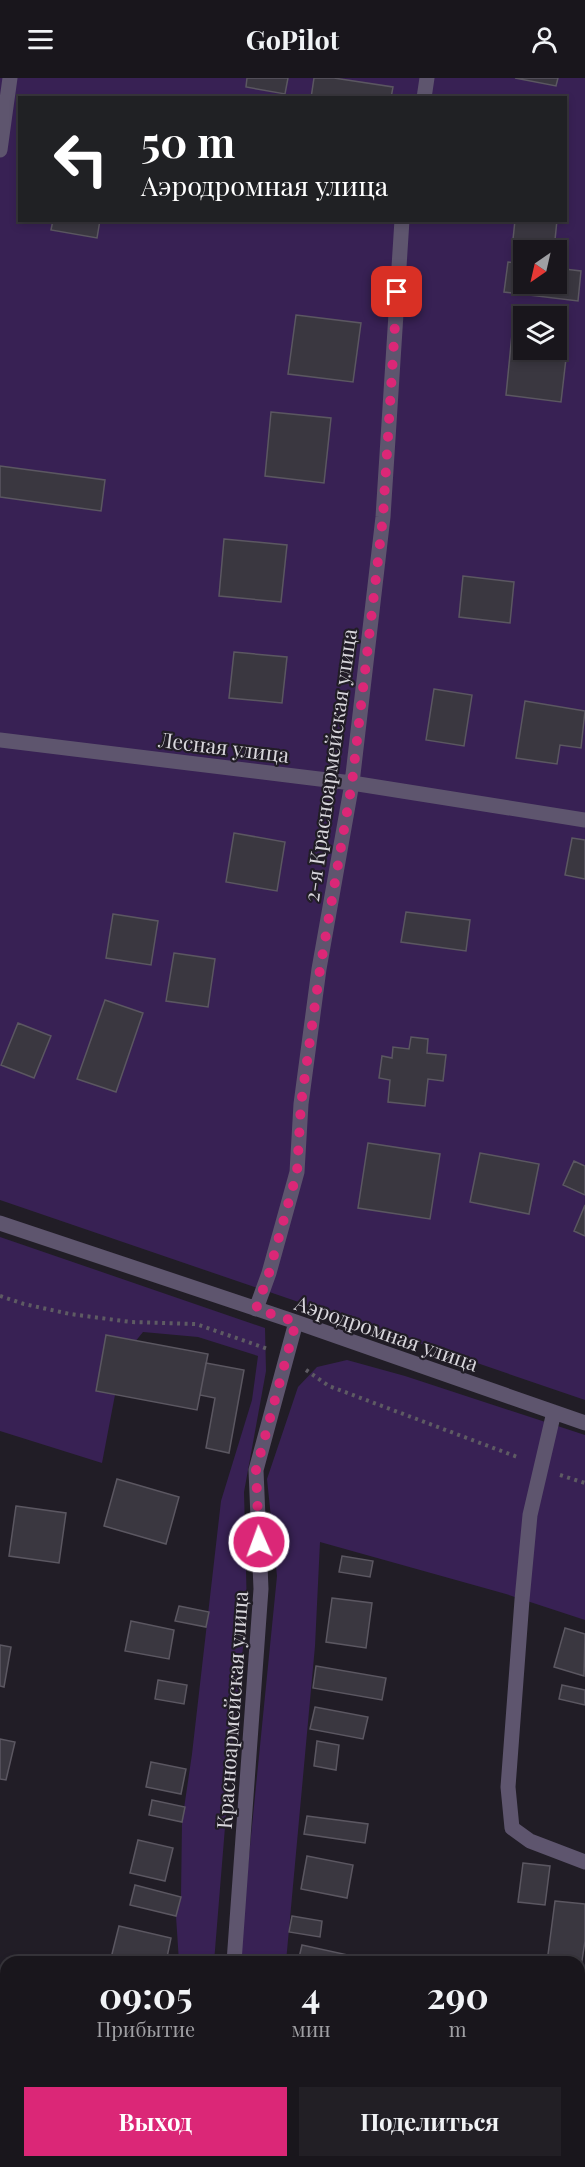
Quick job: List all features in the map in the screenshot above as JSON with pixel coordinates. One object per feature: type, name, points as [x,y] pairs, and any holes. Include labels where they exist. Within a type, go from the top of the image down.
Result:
[{"type":"street","points":[[0,150],[10,78]]},
{"type":"street","points":[[424,96],[427,78]]},
{"type":"street","name":"2-я Красноармейская улица","points":[[256,1309],[269,1273],[297,1172],[301,1104],[318,980],[352,783],[383,517],[402,222]]},
{"type":"street","name":"Лесная улица","points":[[0,740],[352,783],[585,819]]},
{"type":"street","name":"Аэродромная улица","points":[[0,1223],[296,1322],[585,1423]]},
{"type":"street","name":"Красноармейская улица","points":[[234,1956],[261,1589],[256,1470],[296,1322]]},
{"type":"street","points":[[554,1413],[530,1515],[508,1786],[512,1828],[530,1841],[585,1862]]},
{"type":"shaded area","points":[[0,78],[585,78],[585,1400],[0,1200]]},
{"type":"shaded area","points":[[0,1237],[265,1328],[266,1371],[244,1492],[247,1610],[229,1778],[214,1956],[179,1956],[176,1916],[181,1896],[182,1822],[221,1501],[252,1400],[258,1356],[198,1337],[143,1332],[122,1358],[102,1463],[0,1431]]},
{"type":"shaded area","points":[[347,1360],[405,1376],[585,1435],[585,1620],[506,1594],[320,1542],[315,1646],[287,1956],[240,1956],[277,1576],[267,1479],[298,1387],[317,1367]]},
{"type":"building","points":[[247,78],[288,78],[285,94],[246,87]]},
{"type":"building","points":[[314,78],[334,78],[393,87],[391,96],[311,96]]},
{"type":"building","points":[[515,78],[558,78],[556,86]]},
{"type":"building","points":[[53,222],[100,222],[97,238],[51,230]]},
{"type":"building","points":[[515,222],[557,222],[555,240],[513,240],[512,249]]},
{"type":"building","points":[[508,262],[513,263],[513,293],[504,292]]},
{"type":"building","points":[[567,269],[581,271],[578,301],[520,294],[567,294]]},
{"type":"building","points":[[296,315],[361,323],[353,382],[288,374]]},
{"type":"building","points":[[512,334],[513,360],[566,360],[561,402],[506,395]]},
{"type":"building","points":[[271,412],[331,418],[324,483],[265,476]]},
{"type":"building","points":[[0,466],[105,480],[101,511],[0,497]]},
{"type":"building","points":[[224,539],[287,545],[281,602],[219,596]]},
{"type":"building","points":[[463,576],[514,582],[510,623],[459,617]]},
{"type":"building","points":[[234,652],[287,657],[282,703],[229,698]]},
{"type":"building","points":[[434,689],[472,695],[464,746],[426,740]]},
{"type":"building","points":[[525,701],[585,711],[581,748],[560,745],[557,764],[516,758]]},
{"type":"building","points":[[234,833],[285,842],[277,891],[226,882]]},
{"type":"building","points":[[572,838],[585,840],[585,879],[565,875]]},
{"type":"building","points":[[406,912],[470,920],[466,951],[401,942]]},
{"type":"building","points":[[113,914],[158,921],[151,965],[106,958]]},
{"type":"building","points":[[174,953],[215,959],[208,1007],[166,1001]]},
{"type":"building","points":[[105,1000],[143,1013],[116,1092],[77,1079]]},
{"type":"building","points":[[18,1023],[51,1036],[34,1078],[1,1065]]},
{"type":"building","points":[[411,1037],[428,1039],[427,1053],[446,1055],[443,1081],[428,1079],[425,1106],[388,1102],[390,1080],[379,1078],[382,1056],[392,1058],[393,1047],[409,1049]]},
{"type":"building","points":[[368,1143],[440,1154],[430,1219],[358,1208]]},
{"type":"building","points":[[480,1153],[539,1164],[529,1214],[470,1202]]},
{"type":"building","points":[[574,1161],[585,1166],[585,1195],[563,1185]]},
{"type":"building","points":[[585,1205],[585,1236],[574,1231]]},
{"type":"building","points":[[106,1335],[208,1354],[197,1410],[96,1391]]},
{"type":"building","points":[[206,1363],[244,1370],[229,1453],[206,1448],[215,1398],[200,1395]]},
{"type":"building","points":[[117,1479],[179,1497],[166,1544],[104,1526]]},
{"type":"building","points":[[16,1506],[66,1513],[59,1563],[9,1556]]},
{"type":"building","points":[[342,1556],[373,1561],[370,1577],[339,1572]]},
{"type":"building","points":[[332,1598],[372,1603],[366,1648],[326,1642]]},
{"type":"building","points":[[179,1606],[209,1612],[206,1627],[175,1621]]},
{"type":"building","points":[[131,1621],[174,1630],[169,1659],[125,1651]]},
{"type":"building","points":[[565,1628],[585,1634],[584,1676],[554,1667]]},
{"type":"building","points":[[0,1645],[11,1647],[4,1687],[0,1686]]},
{"type":"building","points":[[316,1666],[386,1678],[382,1700],[313,1688]]},
{"type":"building","points":[[158,1680],[187,1685],[184,1704],[155,1699]]},
{"type":"building","points":[[562,1685],[585,1690],[585,1705],[559,1699]]},
{"type":"building","points":[[315,1707],[368,1717],[363,1739],[310,1729]]},
{"type":"building","points":[[0,1739],[15,1742],[6,1780],[0,1779]]},
{"type":"building","points":[[317,1741],[339,1745],[336,1770],[314,1766]]},
{"type":"building","points":[[151,1762],[186,1769],[181,1794],[146,1787]]},
{"type":"building","points":[[152,1800],[185,1807],[182,1822],[149,1815]]},
{"type":"building","points":[[307,1816],[368,1824],[365,1843],[304,1834]]},
{"type":"building","points":[[138,1840],[173,1848],[165,1881],[130,1873]]},
{"type":"building","points":[[307,1856],[353,1865],[347,1898],[301,1889]]},
{"type":"building","points":[[523,1863],[550,1866],[545,1905],[518,1902]]},
{"type":"building","points":[[135,1885],[181,1897],[176,1916],[130,1905]]},
{"type":"building","points":[[555,1901],[585,1904],[583,1956],[548,1956]]},
{"type":"building","points":[[292,1916],[322,1921],[320,1937],[289,1932]]},
{"type":"building","points":[[119,1926],[171,1938],[167,1956],[112,1956]]},
{"type":"building","points":[[302,1945],[348,1955],[348,1956],[299,1956]]},
{"type":"route","points":[[259,1542],[256,1470],[296,1322],[256,1309],[269,1273],[297,1172],[301,1104],[320,969],[352,783],[383,517],[397,292]]}]
